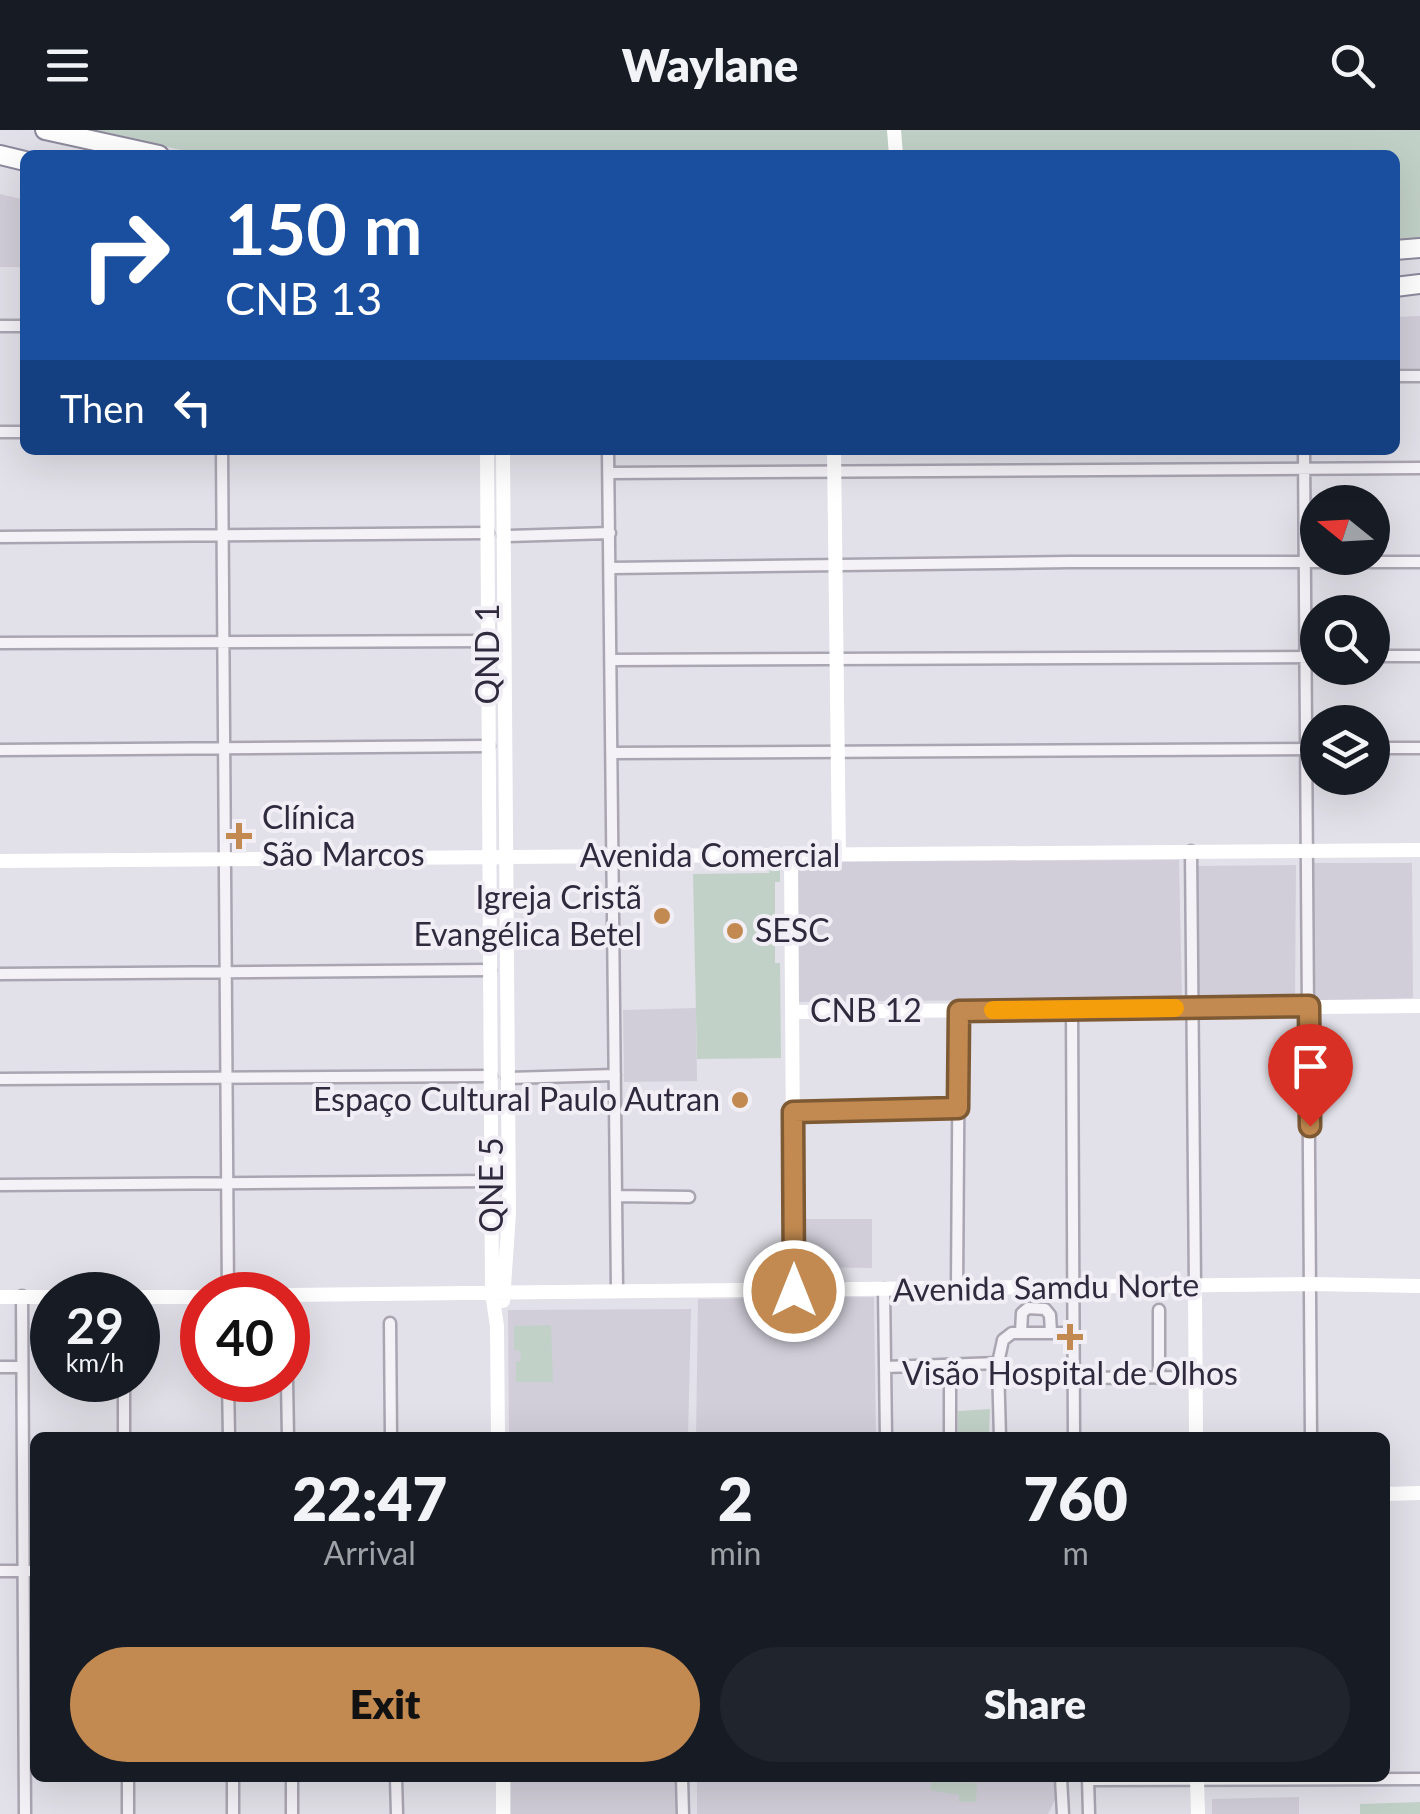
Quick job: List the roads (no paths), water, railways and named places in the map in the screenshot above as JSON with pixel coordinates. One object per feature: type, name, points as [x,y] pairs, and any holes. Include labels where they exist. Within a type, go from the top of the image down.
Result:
[{"type":"highway","points":[[45,130],[136,150]]},
{"type":"main road","name":"QND 1","points":[[487,455],[490,965]]},
{"type":"main road","points":[[498,1432],[498,1293],[509,1240],[510,1213],[503,455]]},
{"type":"main road","points":[[834,455],[840,856]]},
{"type":"main road","points":[[488,577],[494,581],[504,577]]},
{"type":"main road","points":[[488,596],[496,592],[504,597]]},
{"type":"main road","points":[[489,792],[498,796],[506,793]]},
{"type":"main road","name":"Avenida Comercial","points":[[0,861],[1420,850]]},
{"type":"main road","points":[[791,856],[794,1291]]},
{"type":"main road","points":[[490,965],[498,956],[507,960]]},
{"type":"main road","name":"QNE 5","points":[[490,965],[492,1238],[498,1293]]},
{"type":"main road","name":"CNB 12","points":[[792,1012],[1420,1006]]},
{"type":"main road","points":[[492,1214],[502,1217],[510,1213]]},
{"type":"main road","points":[[492,1238],[495,1231],[501,1230],[509,1240]]},
{"type":"main road","points":[[1195,1286],[1196,1432]]},
{"type":"main road","name":"Avenida Samdu Norte","points":[[310,1295],[1420,1286]]},
{"type":"main road","points":[[0,1297],[30,1296]]},
{"type":"main road","points":[[1390,1494],[1420,1493]]},
{"type":"main road","points":[[503,1782],[503,1814]]},
{"type":"main road","points":[[1197,1782],[1198,1814]]},
{"type":"street","points":[[222,455],[228,1272]]},
{"type":"street","points":[[608,455],[617,1290]]},
{"type":"street","points":[[1304,455],[1304,485]]},
{"type":"street","points":[[608,473],[1420,468]]},
{"type":"street","points":[[0,537],[488,533]]},
{"type":"street","points":[[504,536],[610,533]]},
{"type":"street","points":[[1390,562],[1420,562]]},
{"type":"street","points":[[611,568],[1300,563]]},
{"type":"street","points":[[0,644],[488,641]]},
{"type":"street","points":[[1390,656],[1420,656]]},
{"type":"street","points":[[611,660],[1300,657]]},
{"type":"street","points":[[0,750],[489,746]]},
{"type":"street","points":[[1390,748],[1420,748]]},
{"type":"street","points":[[612,753],[1300,749]]},
{"type":"street","points":[[1310,795],[1311,1432]]},
{"type":"street","points":[[1191,851],[1195,1286]]},
{"type":"street","points":[[0,974],[490,965]]},
{"type":"street","points":[[1072,1009],[1074,1432]]},
{"type":"street","points":[[957,1288],[959,1011]]},
{"type":"street","points":[[508,1078],[615,1075]]},
{"type":"street","points":[[0,1079],[491,1076]]},
{"type":"street","points":[[793,1112],[958,1108]]},
{"type":"street","points":[[0,1185],[492,1182]]},
{"type":"street","points":[[616,1196],[688,1197]]},
{"type":"street","points":[[884,1289],[886,1432]]},
{"type":"street","points":[[22,1296],[25,1814]]},
{"type":"street","points":[[1016,1333],[1022,1313],[1028,1308],[1040,1308],[1050,1314],[1051,1333]]},
{"type":"street","points":[[1159,1310],[1160,1378]]},
{"type":"street","points":[[390,1323],[391,1432]]},
{"type":"street","points":[[1000,1432],[998,1363],[1002,1340],[1016,1333],[1074,1333]]},
{"type":"street","points":[[886,1366],[998,1363]]},
{"type":"street","points":[[950,1365],[950,1432]]},
{"type":"street","points":[[0,1367],[22,1367]]},
{"type":"street","points":[[1074,1378],[1196,1377]]},
{"type":"street","points":[[124,1402],[124,1432]]},
{"type":"street","points":[[228,1402],[229,1432]]},
{"type":"street","points":[[287,1402],[288,1432]]},
{"type":"street","points":[[0,1571],[30,1571]]},
{"type":"street","points":[[1390,1779],[1419,1779]]},
{"type":"street","points":[[128,1782],[128,1814]]},
{"type":"street","points":[[233,1782],[233,1814]]},
{"type":"street","points":[[292,1782],[292,1814]]},
{"type":"street","points":[[396,1782],[396,1814]]},
{"type":"street","points":[[682,1782],[683,1814]]},
{"type":"street","points":[[1062,1782],[1062,1814]]},
{"type":"street","points":[[1088,1782],[1089,1814]]},
{"type":"place","name":"Clínica São Marcos","points":[[239,836]]},
{"type":"place","name":"Igreja Cristã Evangélica Betel","points":[[662,916]]},
{"type":"place","name":"SESC","points":[[735,931]]},
{"type":"place","name":"Espaço Cultural Paulo Autran","points":[[740,1100]]},
{"type":"place","name":"Visão Hospital de Olhos","points":[[1070,1337]]}]
